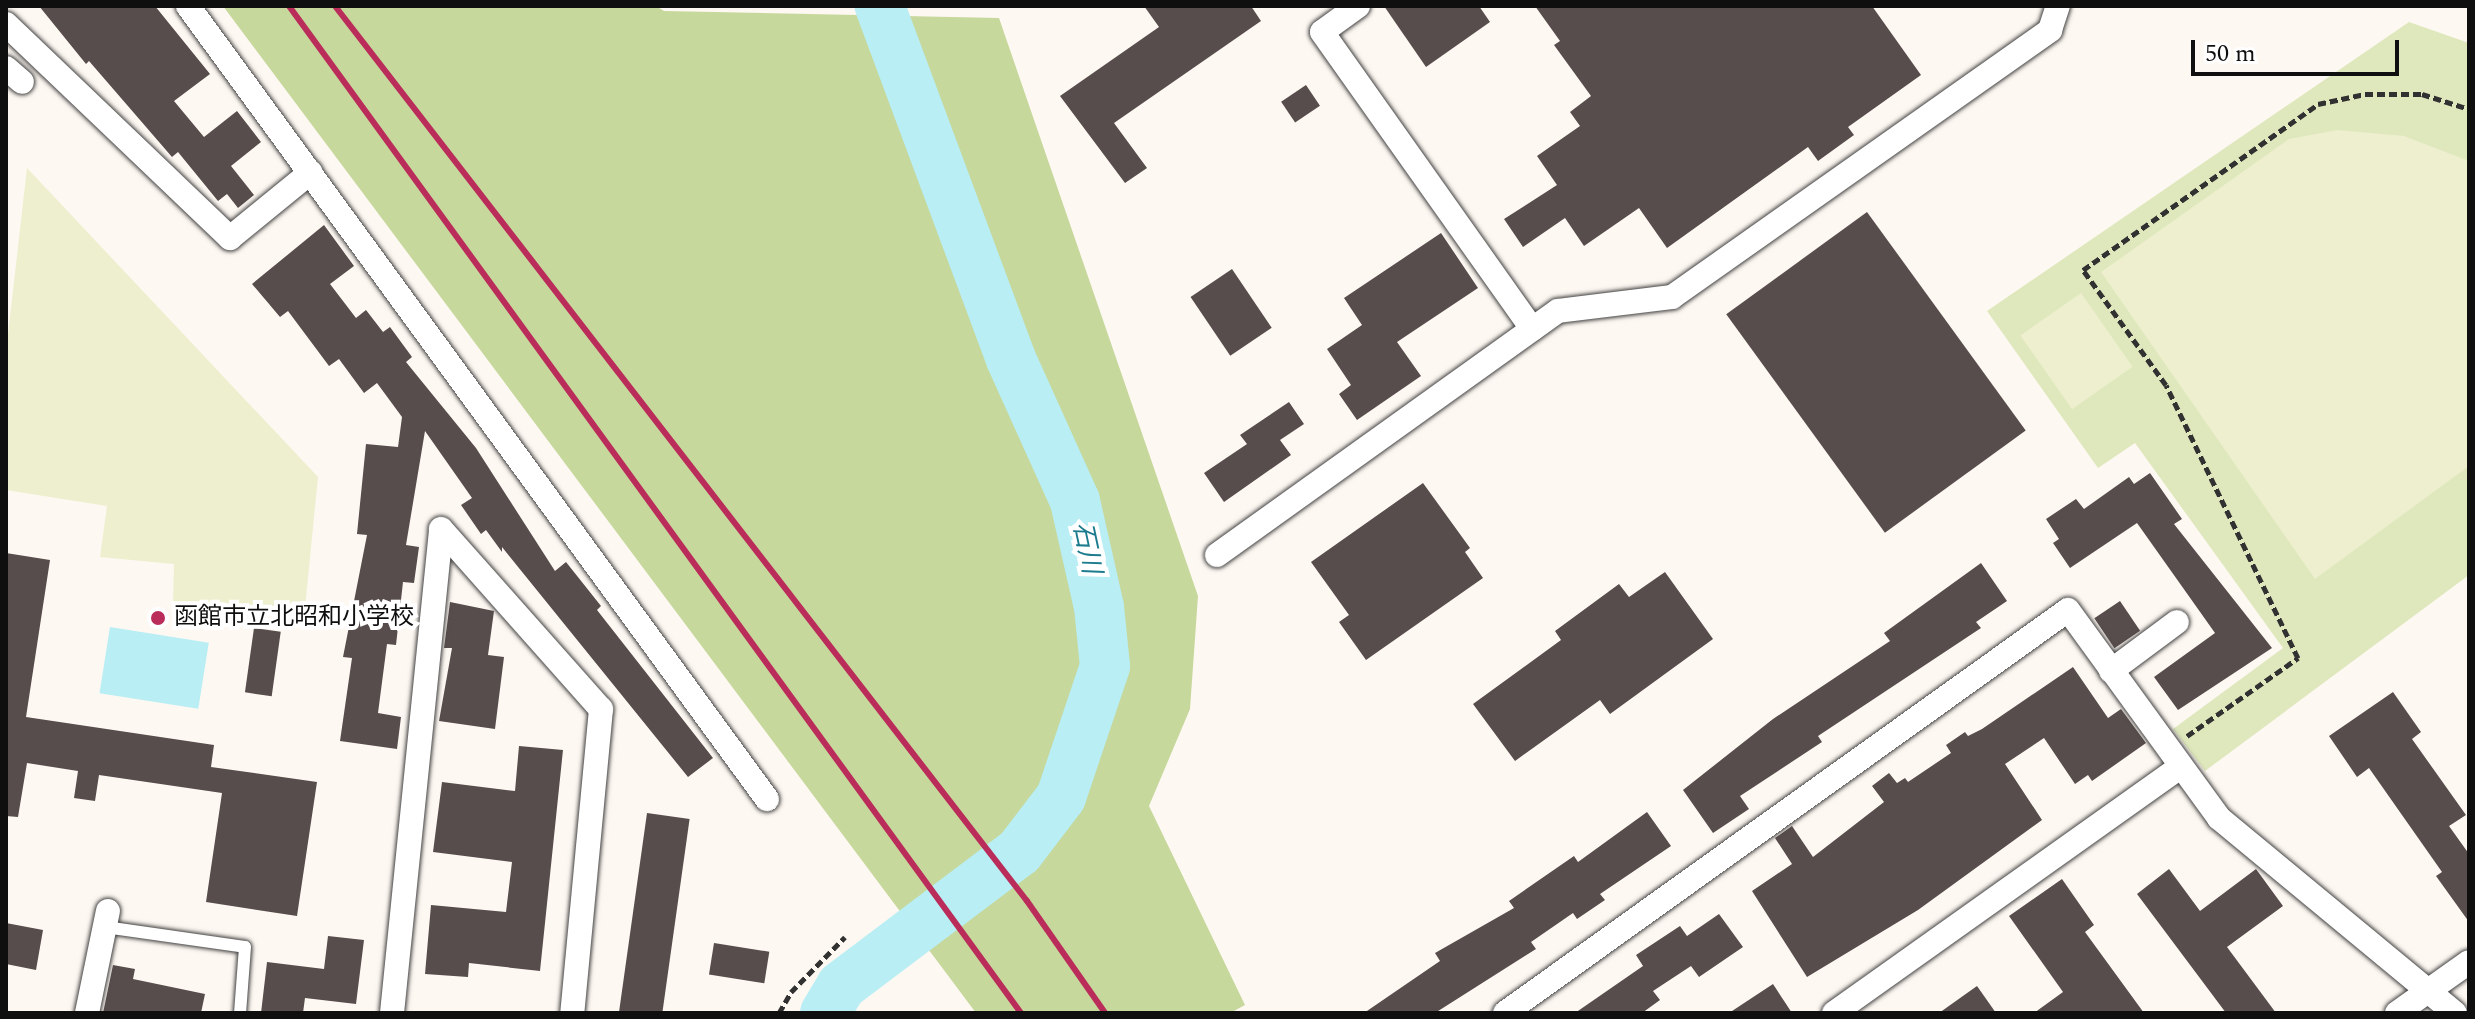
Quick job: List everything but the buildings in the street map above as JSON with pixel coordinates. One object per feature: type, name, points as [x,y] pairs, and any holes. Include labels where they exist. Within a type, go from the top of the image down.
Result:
[{"type":"street","points":[[188,6],[767,799]]},
{"type":"street","points":[[1358,6],[1322,32],[1532,329]]},
{"type":"street","points":[[1217,555],[1558,311],[1672,297],[2050,30],[2058,6]]},
{"type":"street","points":[[6,24],[230,238],[311,172]]},
{"type":"street","points":[[392,1013],[441,529],[601,709],[572,1013]]},
{"type":"street","points":[[1505,1013],[2068,610],[2173,759],[2236,833],[2430,989],[2455,1013]]},
{"type":"street","points":[[2111,671],[2177,622]]},
{"type":"street","points":[[1834,1013],[2173,759]]},
{"type":"street","points":[[87,1013],[106,919]]},
{"type":"street","points":[[2397,1013],[2469,962]]},
{"type":"lane","points":[[106,919],[245,947],[240,1013]]},
{"type":"path","points":[[2173,759],[2298,658],[2166,385],[2083,270],[2318,104],[2365,94],[2422,94],[2469,109]]},
{"type":"path","points":[[779,1013],[791,992],[845,937]]},
{"type":"green space","points":[[223,6],[656,6],[664,11],[999,18],[1198,596],[1190,709],[1149,806],[1245,1005],[1230,1013],[976,1013]]},
{"type":"green space","points":[[2409,22],[2469,43],[2469,575],[2205,771],[2173,729],[2283,648],[2135,443],[2098,468],[1987,311]]},
{"type":"green space","points":[[2337,130],[2404,136],[2469,161],[2469,466],[2315,579],[2101,272],[2289,139]]},
{"type":"green space","points":[[27,168],[318,477],[304,618],[173,601],[174,564],[100,557],[107,506],[6,490],[6,352]]},
{"type":"green space","points":[[2081,293],[2133,367],[2072,409],[2020,335]]},
{"type":"water","points":[[110,627],[209,643],[198,709],[100,693]]},
{"type":"waterway","name":"石川","points":[[825,1013],[841,986],[1019,852],[1061,797],[1105,666],[1099,607],[1075,501],[1011,359],[880,6]]},
{"type":"railway","points":[[289,6],[1021,1013]]},
{"type":"railway","points":[[335,6],[1027,901],[1105,1013]]},
{"type":"place","name":"函館市立北昭和小学校","points":[[158,618]]}]
